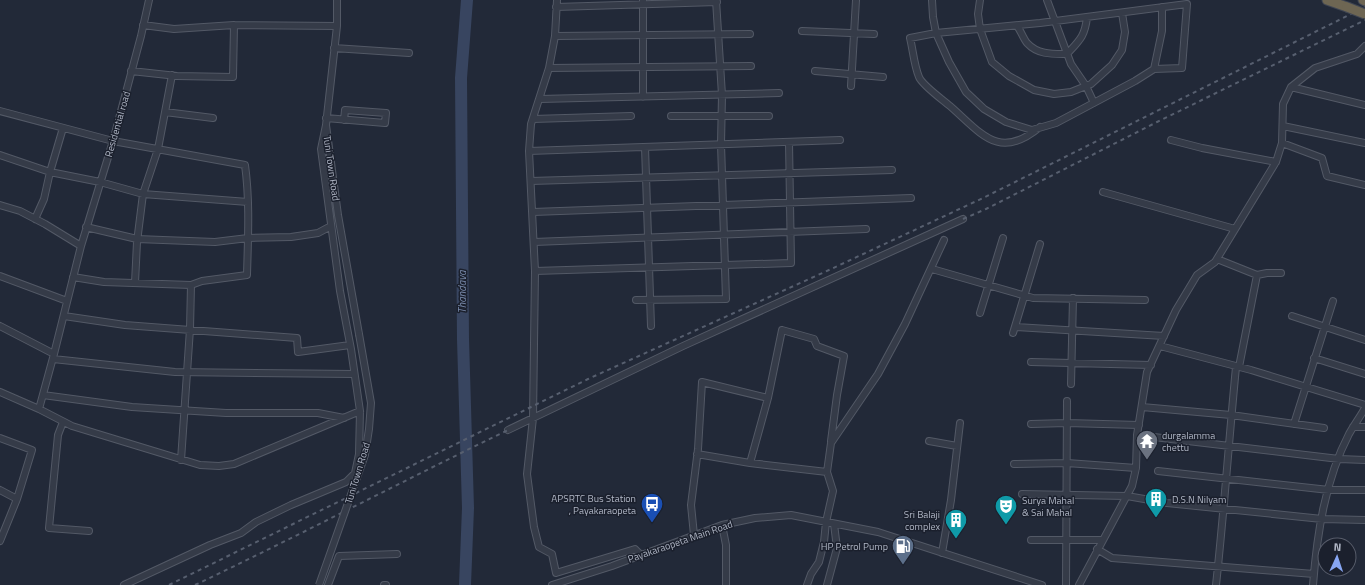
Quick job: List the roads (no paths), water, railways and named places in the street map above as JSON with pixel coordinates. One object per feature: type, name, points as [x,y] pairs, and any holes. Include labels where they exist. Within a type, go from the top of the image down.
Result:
[{"type":"highway","points":[[1327,0],[1365,14]]},
{"type":"street","name":"Residential road","points":[[39,409],[54,356],[86,227],[113,141],[132,71],[148,0]]},
{"type":"street","name":"Tuni Town Road","points":[[337,0],[337,26],[326,122],[338,215],[359,334]]},
{"type":"street","points":[[557,0],[555,36],[549,68],[533,119],[529,151],[535,271],[533,418],[527,474],[534,527],[539,547],[552,554],[556,573],[636,550],[641,555]]},
{"type":"street","points":[[851,86],[856,0]]},
{"type":"street","points":[[932,0],[936,33],[949,62],[966,92],[984,109],[1006,122],[1032,130],[1056,123],[1136,81],[1154,69],[1182,68],[1187,4],[1054,22],[936,33],[910,38],[919,78],[969,124],[988,138],[997,143],[1012,143],[1030,136],[1040,128]]},
{"type":"street","points":[[980,0],[978,14],[980,29],[992,62],[1009,76],[1028,87],[1034,90],[1054,94],[1071,92],[1091,84],[1112,66],[1122,50],[1125,32],[1122,13]]},
{"type":"street","points":[[1046,0],[1071,64],[1086,86],[1094,103]]},
{"type":"street","points":[[556,7],[643,2],[717,1],[717,34],[722,95],[721,144],[726,299],[636,300]]},
{"type":"street","points":[[643,2],[643,96]]},
{"type":"street","points":[[1154,69],[1162,31],[1162,7]]},
{"type":"street","points":[[1018,26],[1027,43],[1037,50],[1050,54],[1067,54],[1079,41],[1085,30],[1087,17]]},
{"type":"street","points":[[143,25],[174,29],[234,26],[337,26]]},
{"type":"street","points":[[132,71],[172,75],[233,77],[234,26]]},
{"type":"street","points":[[802,31],[874,34]]},
{"type":"street","points":[[555,36],[750,34]]},
{"type":"street","points":[[1079,585],[1132,486],[1136,468],[1137,435],[1147,372],[1176,310],[1197,275],[1217,259],[1276,162],[1282,143],[1283,104],[1290,87],[1315,68],[1357,54],[1365,46]]},
{"type":"street","points":[[334,48],[409,54]]},
{"type":"street","points":[[549,68],[751,66]]},
{"type":"street","points":[[815,72],[883,77]]},
{"type":"street","points":[[135,283],[137,239],[143,194],[158,149],[172,75]]},
{"type":"street","points":[[1290,87],[1365,104]]},
{"type":"street","points":[[540,98],[779,93]]},
{"type":"street","points":[[124,585],[210,545],[241,533],[256,522],[291,504],[346,482],[355,473],[359,454],[360,411],[340,291],[321,149],[326,122],[344,120],[385,123],[386,113],[345,110],[344,120]]},
{"type":"street","points":[[0,111],[113,141],[245,165],[248,183],[247,275],[191,285],[104,282],[73,277]]},
{"type":"street","points":[[165,112],[212,118]]},
{"type":"street","points":[[533,119],[631,116]]},
{"type":"street","points":[[670,116],[770,116]]},
{"type":"street","points":[[1283,126],[1365,143]]},
{"type":"street","points":[[35,218],[44,200],[50,172],[63,128]]},
{"type":"street","points":[[529,151],[840,140]]},
{"type":"street","points":[[1171,140],[1202,148],[1276,162]]},
{"type":"street","points":[[535,271],[791,264],[789,142]]},
{"type":"street","points":[[1282,143],[1322,158],[1327,176],[1365,185]]},
{"type":"street","points":[[645,147],[651,326]]},
{"type":"street","points":[[0,155],[50,172],[100,182],[143,194],[248,202]]},
{"type":"street","points":[[531,181],[892,170]]},
{"type":"street","points":[[1103,192],[1235,228]]},
{"type":"street","points":[[533,212],[911,198]]},
{"type":"street","points":[[0,205],[20,211],[35,218],[81,246]]},
{"type":"street","points":[[508,430],[683,346],[963,219]]},
{"type":"street","points":[[86,227],[137,239],[215,242],[248,238],[291,237],[318,233],[331,226]]},
{"type":"street","points":[[534,242],[866,229]]},
{"type":"street","points":[[980,313],[1003,238]]},
{"type":"street","points":[[831,443],[878,374],[905,324],[932,269],[944,240]]},
{"type":"street","points":[[1040,244],[1014,330],[1072,331],[1164,336]]},
{"type":"street","points":[[1217,259],[1257,275],[1281,273]]},
{"type":"street","points":[[932,269],[1033,298],[1146,300]]},
{"type":"street","points":[[1216,585],[1224,509],[1231,415],[1238,367],[1257,275]]},
{"type":"street","points":[[0,276],[67,301]]},
{"type":"street","points":[[181,460],[190,329],[191,285]]},
{"type":"street","points":[[1071,384],[1073,298]]},
{"type":"street","points":[[1294,424],[1333,301]]},
{"type":"street","points":[[64,316],[125,325],[298,338],[298,352],[350,345]]},
{"type":"street","points":[[1292,316],[1365,340]]},
{"type":"street","points":[[0,326],[54,356],[187,372],[354,374]]},
{"type":"street","points":[[750,463],[768,398],[782,330],[814,339],[817,346],[844,356],[837,395],[827,472],[833,491],[819,562],[811,574],[807,585]]},
{"type":"street","name":"TuniTown Road","points":[[320,585],[365,455],[370,429],[371,403],[359,334]]},
{"type":"street","points":[[1160,346],[1238,367],[1365,407],[1353,427],[1332,475],[1322,518],[1313,585]]},
{"type":"street","points":[[1314,358],[1365,374]]},
{"type":"street","points":[[1031,362],[1151,365]]},
{"type":"street","points":[[694,535],[690,505],[697,454],[702,382],[768,398]]},
{"type":"street","points":[[0,392],[39,409],[72,426],[181,460],[219,466],[234,464],[360,411]]},
{"type":"street","points":[[43,395],[132,408],[226,414],[318,413],[344,418]]},
{"type":"street","points":[[1066,585],[1067,401]]},
{"type":"street","points":[[1142,407],[1231,415],[1324,428]]},
{"type":"street","points":[[63,422],[58,435],[49,528],[89,531]]},
{"type":"street","points":[[942,553],[951,500],[960,423]]},
{"type":"street","points":[[1031,424],[1067,423],[1139,425]]},
{"type":"street","points":[[1353,427],[1365,427]]},
{"type":"street","points":[[1137,435],[1339,459],[1365,460]]},
{"type":"street","points":[[0,438],[32,450],[17,499],[0,540]]},
{"type":"street","points":[[929,441],[957,446]]},
{"type":"street","points":[[697,454],[750,463],[827,472]]},
{"type":"street","points":[[1014,464],[1066,464],[1136,468]]},
{"type":"street","points":[[1158,472],[1328,490],[1365,490]]},
{"type":"street","points":[[0,490],[17,499]]},
{"type":"street","points":[[1022,494],[1127,496],[1167,503],[1224,509],[1322,518],[1365,520]]},
{"type":"street","name":"Payakaraopeta Main Road","points":[[552,585],[641,555],[722,525],[755,518],[791,516],[878,532],[1038,585]]},
{"type":"street","points":[[827,585],[837,548],[834,524]]},
{"type":"street","points":[[722,525],[726,545],[726,585]]},
{"type":"street","points":[[1031,540],[1102,540]]},
{"type":"street","points":[[1097,549],[1112,558],[1314,574]]},
{"type":"street","points":[[328,585],[339,556],[397,554]]},
{"type":"waterway","name":"Thandava","points":[[465,585],[468,508],[463,339],[461,78],[467,0]]},
{"type":"railway","points":[[169,585],[588,379],[829,270],[983,198],[1365,7]]},
{"type":"railway","points":[[963,219],[986,209],[1157,122],[1365,20]]},
{"type":"railway","points":[[195,585],[508,430]]},
{"type":"place","name":"durgalamma chettu","points":[[1147,460]]},
{"type":"place","name":"D.S.N Nilyam","points":[[1156,518]]},
{"type":"place","name":"APSRTC Bus Station , Payakaraopeta","points":[[652,524]]},
{"type":"place","name":"Surya Mahal & Sai Mahal","points":[[1006,526]]},
{"type":"place","name":"Sri Balaji complex","points":[[956,540]]},
{"type":"place","name":"HP Petrol Pump","points":[[903,566]]}]
